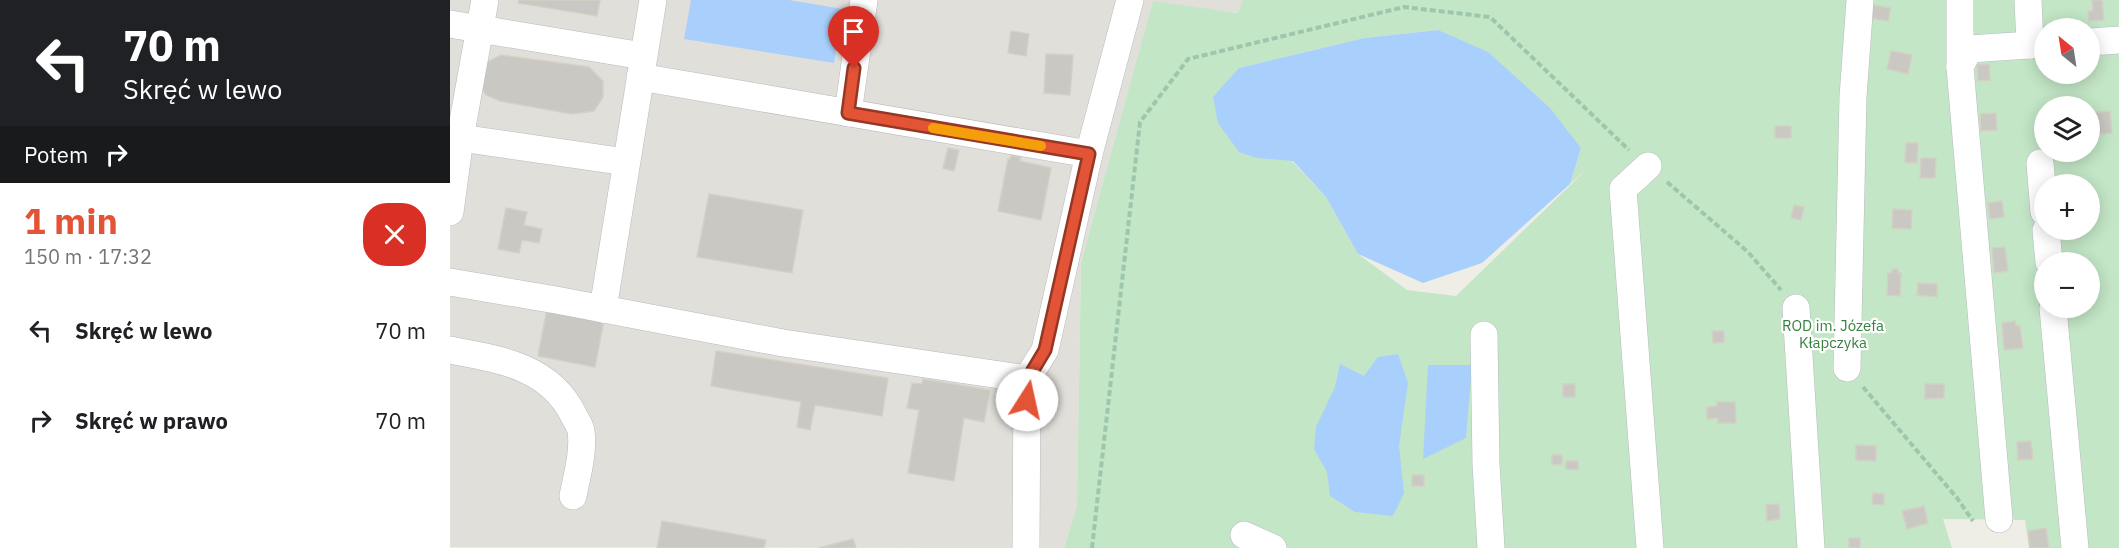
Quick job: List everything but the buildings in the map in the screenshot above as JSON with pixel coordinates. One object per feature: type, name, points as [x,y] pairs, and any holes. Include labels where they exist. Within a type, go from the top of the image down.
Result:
[{"type":"street","points":[[450,212],[460,138],[485,0]]},
{"type":"street","points":[[603,309],[653,0]]},
{"type":"street","points":[[848,113],[864,0]]},
{"type":"street","points":[[1026,548],[1027,380],[1045,350],[1089,154],[1130,0]]},
{"type":"street","points":[[1847,368],[1853,97],[1860,0]]},
{"type":"street","points":[[1960,0],[1960,67],[1987,521]]},
{"type":"street","points":[[2028,0],[2034,30]]},
{"type":"street","points":[[450,24],[848,113],[1089,154]]},
{"type":"street","points":[[2100,41],[2119,40]]},
{"type":"street","points":[[1960,67],[1969,49],[2034,45]]},
{"type":"street","points":[[460,138],[626,162]]},
{"type":"street","points":[[2040,163],[2041,174]]},
{"type":"street","points":[[1648,166],[1623,189],[1650,548]]},
{"type":"street","points":[[450,282],[783,343],[1027,380]]},
{"type":"street","points":[[1796,308],[1811,548]]},
{"type":"street","points":[[2054,318],[2075,548]]},
{"type":"street","points":[[1484,335],[1486,464],[1491,548]]},
{"type":"street","points":[[450,350],[495,358],[540,376],[566,400],[581,430],[580,457],[573,496]]},
{"type":"street","points":[[1244,535],[1273,548]]},
{"type":"path","points":[[1092,548],[1140,122],[1188,59],[1404,7],[1490,17],[1648,166],[1748,252],[1796,308]]},
{"type":"path","points":[[1847,368],[1957,498],[1987,521]]},
{"type":"shaded area","points":[[450,0],[1243,0],[1239,13],[1153,2],[1081,263],[1077,506],[1064,548],[450,547]]},
{"type":"green space","name":"ROD im. Józefa Kłapczyka","points":[[1243,0],[2119,0],[2119,548],[2029,548],[2025,520],[1943,519],[1952,548],[1064,548],[1077,506],[1081,263],[1153,1],[1238,13]],"holes":[[[1438,30],[1581,148],[1570,184],[1589,167],[1456,296],[1407,290],[1358,254],[1326,197],[1292,161],[1239,68],[1364,38]]]},
{"type":"water","points":[[691,0],[789,0],[843,9],[834,63],[684,39]]},
{"type":"water","points":[[1438,30],[1488,52],[1550,108],[1581,148],[1570,184],[1482,263],[1423,283],[1358,254],[1326,197],[1293,161],[1257,158],[1239,152],[1218,123],[1213,97],[1239,68],[1364,38]]},
{"type":"water","points":[[1398,354],[1408,383],[1399,446],[1404,493],[1393,516],[1355,512],[1330,496],[1327,472],[1314,449],[1316,427],[1335,387],[1340,364],[1364,376],[1378,357]]},
{"type":"water","points":[[1428,365],[1472,365],[1466,438],[1423,459]]},
{"type":"slow traffic","points":[[933,128],[1041,146]]},
{"type":"route","points":[[854,68],[848,113],[1089,154],[1045,350],[1027,380],[1027,400]]}]
